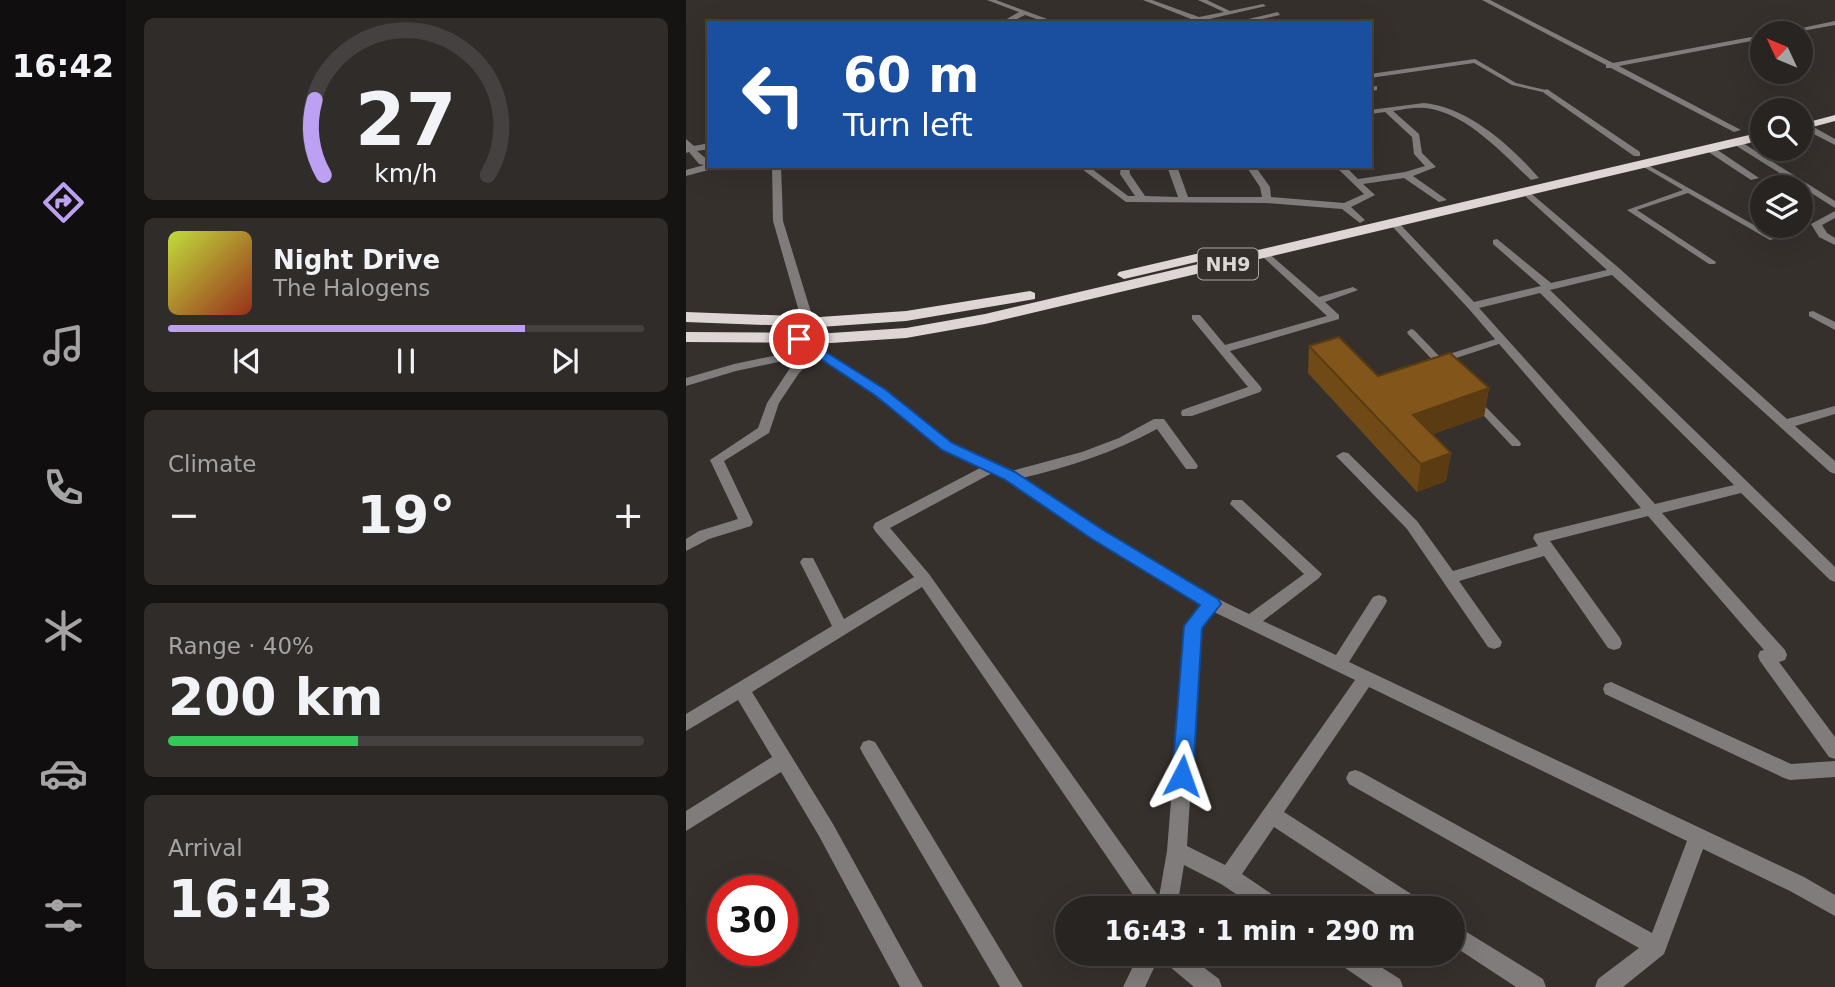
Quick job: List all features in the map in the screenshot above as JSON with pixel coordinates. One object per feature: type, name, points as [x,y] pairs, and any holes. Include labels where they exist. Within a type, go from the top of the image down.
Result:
[{"type":"highway","points":[[1813,117],[1835,106]]},
{"type":"highway","points":[[1813,121],[1835,118]]},
{"type":"highway","name":"NH9","points":[[686,317],[808,322],[906,316],[1023,298],[1534,178],[1710,149],[1750,130]]},
{"type":"highway","name":"NH9","points":[[686,337],[799,339],[906,332],[972,321],[1395,225],[1640,160],[1737,136],[1750,136]]},
{"type":"street","points":[[990,0],[1049,21]]},
{"type":"street","points":[[1146,0],[1172,12],[1198,19]]},
{"type":"street","points":[[1172,0],[1186,6],[1172,12]]},
{"type":"street","points":[[1201,0],[1227,11]]},
{"type":"street","points":[[1485,0],[1737,136],[1835,205]]},
{"type":"street","points":[[1190,21],[1227,11],[1262,6]]},
{"type":"street","points":[[1007,21],[1023,13]]},
{"type":"street","points":[[1259,21],[1278,14]]},
{"type":"street","points":[[1813,27],[1835,23]]},
{"type":"street","points":[[1609,66],[1750,39]]},
{"type":"street","points":[[1547,91],[1640,160]]},
{"type":"street","points":[[1372,111],[1428,105],[1445,110],[1503,148],[1534,178]]},
{"type":"street","points":[[1356,182],[1406,175],[1431,167],[1418,154],[1416,136],[1387,110]]},
{"type":"street","points":[[1813,129],[1835,142]]},
{"type":"street","points":[[688,147],[707,146]]},
{"type":"street","points":[[688,147],[707,164]]},
{"type":"street","points":[[1710,149],[1750,175]]},
{"type":"street","points":[[686,173],[707,168]]},
{"type":"street","points":[[776,168],[778,221],[808,322]]},
{"type":"street","points":[[1085,168],[1126,200],[1267,200],[1345,206],[1370,195],[1341,168]]},
{"type":"street","points":[[1125,168],[1125,174],[1142,200]]},
{"type":"street","points":[[1251,168],[1265,187],[1267,200]]},
{"type":"street","points":[[1173,169],[1184,200]]},
{"type":"street","points":[[1406,175],[1441,200]]},
{"type":"street","points":[[1814,190],[1835,189]]},
{"type":"street","points":[[1527,192],[1835,469]]},
{"type":"street","points":[[1345,206],[1360,220]]},
{"type":"street","points":[[1835,214],[1816,224],[1823,235],[1835,242]]},
{"type":"street","points":[[1395,225],[1472,306],[1779,655],[1766,656],[1835,751]]},
{"type":"street","points":[[1497,242],[1835,576]]},
{"type":"street","points":[[1223,349],[1335,317],[1267,255]]},
{"type":"street","points":[[1472,306],[1616,271]]},
{"type":"street","points":[[1317,301],[1353,290]]},
{"type":"street","points":[[1813,314],[1835,327]]},
{"type":"street","points":[[1188,413],[1256,389],[1196,317]]},
{"type":"street","points":[[799,339],[881,393],[947,447],[989,469],[1010,476],[1097,534],[1212,604],[1698,837],[1835,906]]},
{"type":"street","points":[[686,382],[734,368],[817,350]]},
{"type":"street","points":[[686,546],[704,535],[747,522],[717,460],[764,430],[774,403],[794,371],[817,350]]},
{"type":"street","points":[[1785,424],[1835,410]]},
{"type":"street","points":[[1010,476],[1070,463],[1135,436],[1159,422],[1191,466]]},
{"type":"street","points":[[1343,456],[1412,525],[1494,642]]},
{"type":"street","points":[[989,469],[880,527],[924,578],[1146,896]]},
{"type":"street","points":[[1614,643],[1540,538],[1745,487]]},
{"type":"street","points":[[1237,504],[1314,574],[1250,622]]},
{"type":"street","points":[[1449,578],[1548,549]]},
{"type":"street","points":[[808,562],[842,628]]},
{"type":"street","points":[[686,723],[924,578]]},
{"type":"street","points":[[1339,664],[1378,601]]},
{"type":"street","points":[[1169,896],[1177,851],[1193,626],[1212,604]]},
{"type":"street","points":[[1228,877],[1366,678]]},
{"type":"street","points":[[741,689],[826,830],[912,987]]},
{"type":"street","points":[[1611,689],[1790,772],[1835,769]]},
{"type":"street","points":[[869,748],[1012,987]]},
{"type":"street","points":[[686,822],[782,761]]},
{"type":"street","points":[[1355,778],[1657,947]]},
{"type":"street","points":[[1272,815],[1397,896]]},
{"type":"street","points":[[1606,987],[1657,947],[1698,837]]},
{"type":"street","points":[[1177,851],[1228,877],[1257,896]]},
{"type":"street","points":[[1465,941],[1535,987]]},
{"type":"street","points":[[1134,987],[1144,966]]},
{"type":"street","points":[[1185,966],[1211,987]]},
{"type":"street","points":[[1360,966],[1392,987]]},
{"type":"lane","points":[[1372,76],[1475,61],[1514,84],[1547,91]]},
{"type":"lane","points":[[1640,160],[1750,225]]},
{"type":"lane","points":[[1689,190],[1631,210],[1712,262]]},
{"type":"lane","points":[[1411,332],[1455,379]]},
{"type":"lane","points":[[1438,361],[1502,340]]},
{"type":"lane","points":[[1464,389],[1516,444]]},
{"type":"building","points":[[1339,337],[1378,376],[1450,353],[1489,388],[1413,415],[1451,453],[1421,464],[1309,346]]},
{"type":"route","points":[[799,339],[881,393],[947,447],[989,469],[1010,476],[1097,534],[1212,604],[1193,626],[1182,776]]}]
